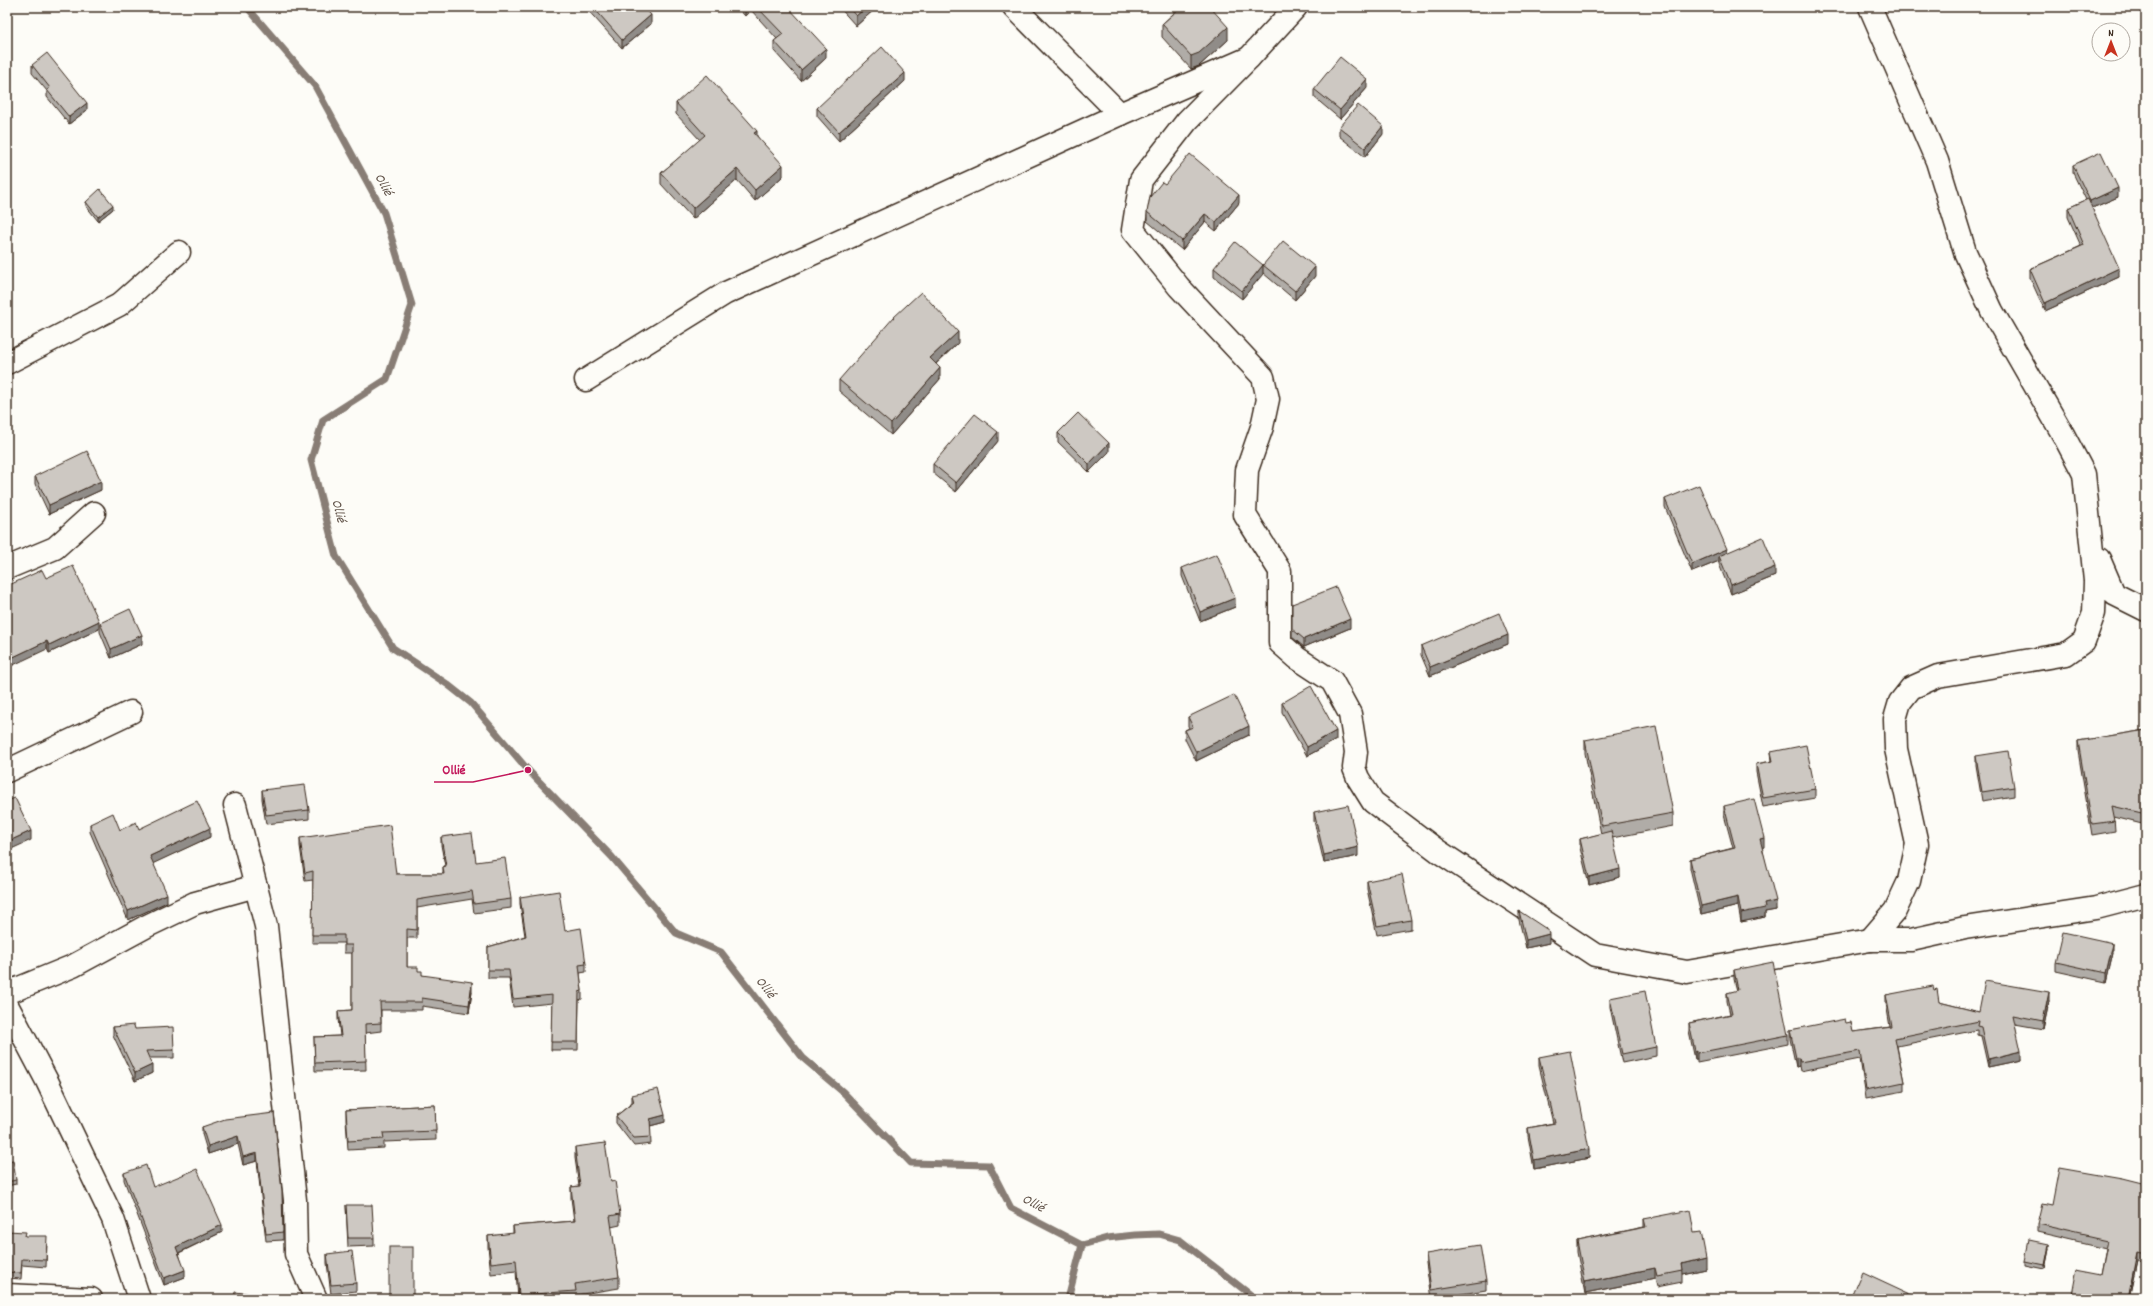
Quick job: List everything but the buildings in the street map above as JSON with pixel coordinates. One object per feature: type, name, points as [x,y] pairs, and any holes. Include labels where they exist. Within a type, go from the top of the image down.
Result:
[{"type":"street","points":[[1014,7],[1120,114]]},
{"type":"street","points":[[1296,7],[1249,58],[1187,121],[1141,180],[1133,230],[1179,287],[1242,352],[1263,377],[1268,399],[1262,426],[1247,470],[1245,515],[1280,571],[1280,643],[1297,658],[1332,681],[1350,714],[1356,752],[1354,768],[1358,778],[1373,802],[1444,856],[1594,955],[1687,972],[1870,940],[1911,940],[1965,928],[2096,908],[2146,894]]},
{"type":"street","points":[[1870,7],[1937,161],[1965,252],[1992,310],[2084,474],[2095,581],[2094,614],[2084,641],[2066,654],[1938,676],[1911,688],[1900,702],[1895,720],[1896,749],[1917,844],[1909,881],[1895,911],[1870,940]]},
{"type":"street","points":[[586,380],[726,293],[1120,114],[1249,58]]},
{"type":"street","points":[[7,363],[119,305],[180,252]]},
{"type":"street","points":[[7,568],[55,548],[94,513]]},
{"type":"street","points":[[2090,537],[2114,594],[2146,610]]},
{"type":"street","points":[[7,771],[131,712]]},
{"type":"street","points":[[235,805],[266,926],[295,1200],[296,1254],[316,1299]]},
{"type":"street","points":[[7,993],[73,966],[147,926],[195,903],[256,886]]},
{"type":"street","points":[[7,1005],[48,1081],[113,1219],[139,1299]]},
{"type":"street","points":[[7,1295],[91,1299]]},
{"type":"waterway","name":"Ollié","points":[[247,7],[315,86],[384,213],[412,305],[387,379],[323,420],[311,460],[336,556],[393,648],[447,684],[471,703],[528,770],[612,857],[676,933],[721,952],[803,1058],[843,1092],[911,1163],[989,1165],[1011,1208],[1082,1245],[1107,1238],[1135,1235],[1159,1234],[1180,1240],[1256,1299]]},
{"type":"waterway","points":[[1068,1299],[1082,1245]]},
{"type":"place","name":"Ollié","points":[[528,770]]}]
